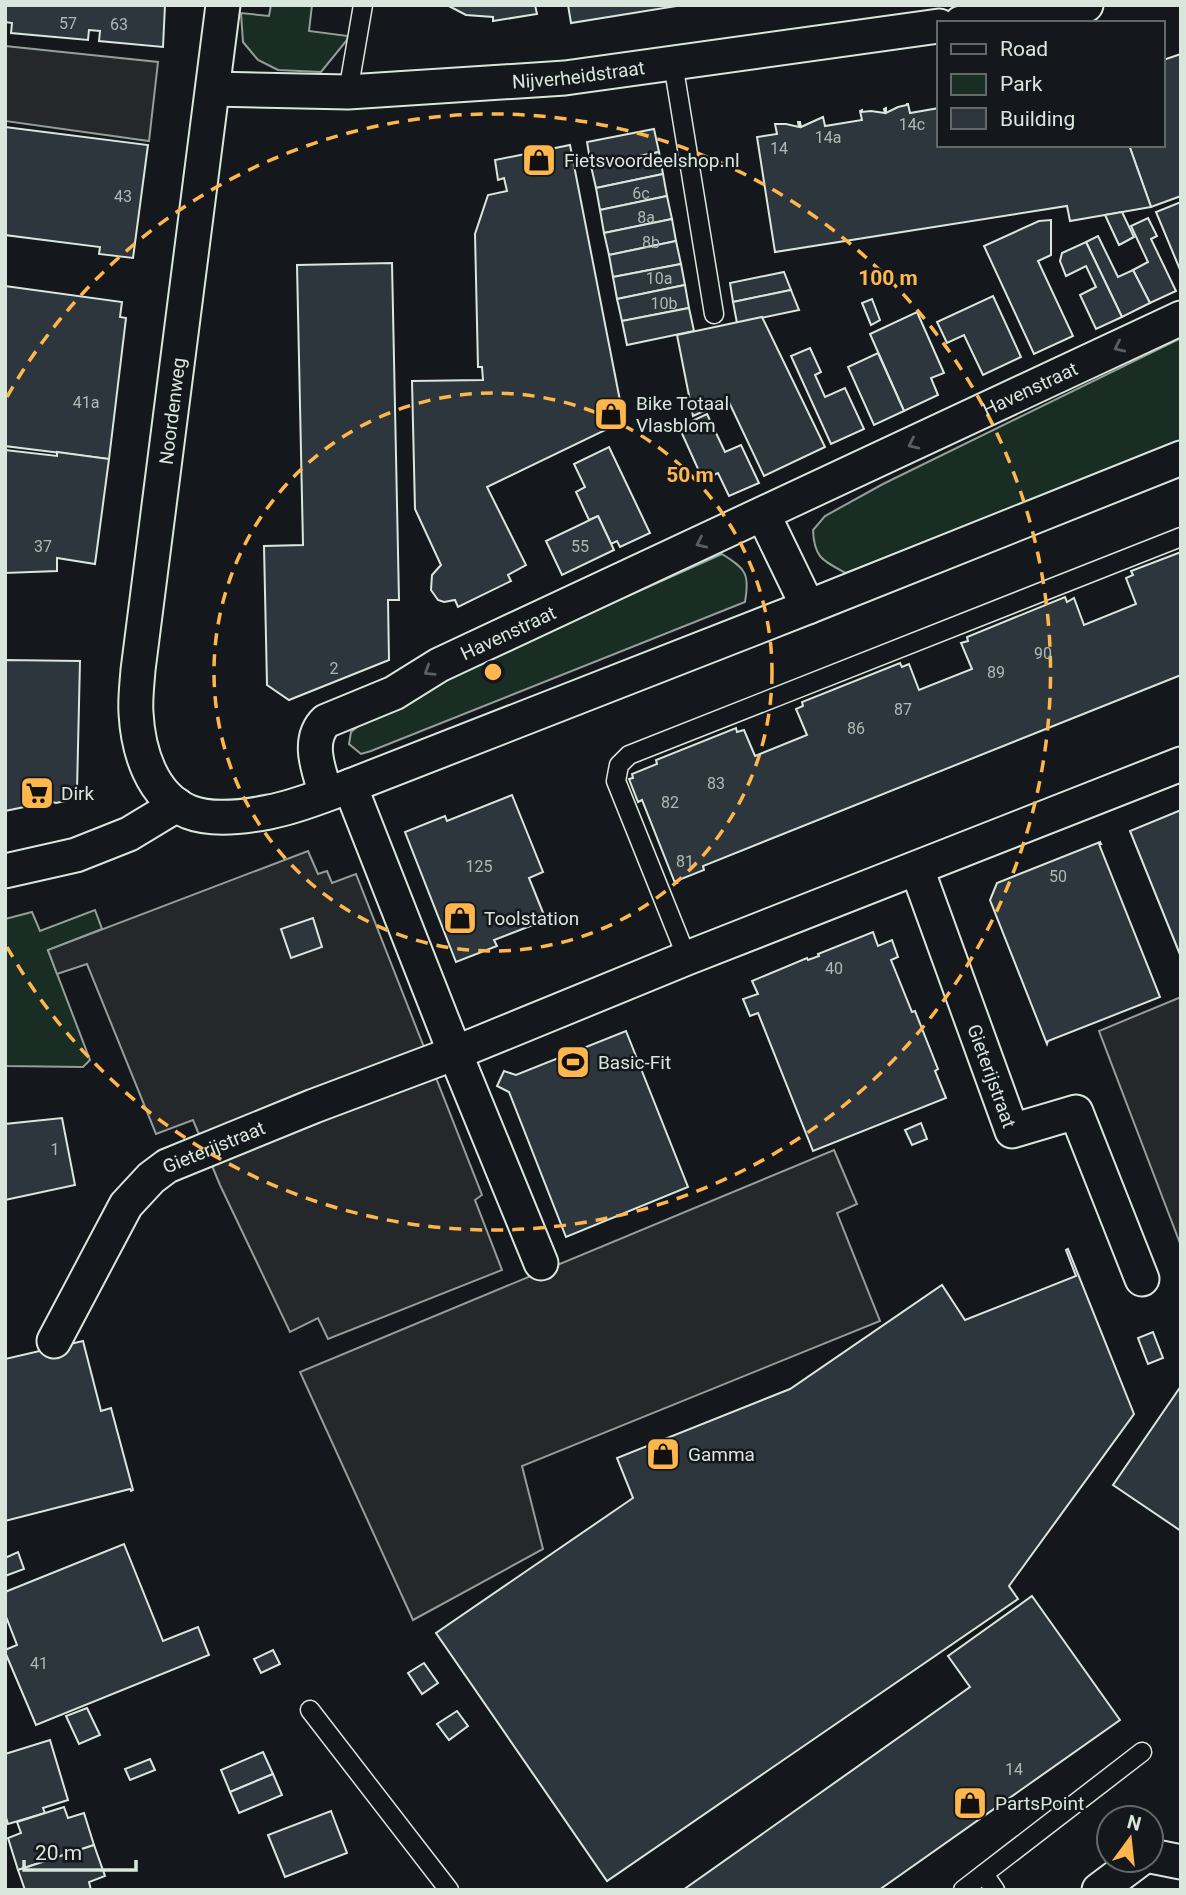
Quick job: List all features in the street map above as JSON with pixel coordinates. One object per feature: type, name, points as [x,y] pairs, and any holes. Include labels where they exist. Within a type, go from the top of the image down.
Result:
[{"type":"street","name":"Noordenweg","points":[[177,805],[157,787],[147,765],[138,735],[135,709],[223,5]]},
{"type":"street","points":[[975,21],[1086,5]]},
{"type":"street","name":"Nijverheidstraat","points":[[213,89],[348,92],[565,78],[937,26]]},
{"type":"street","name":"Havenstraat","points":[[338,790],[317,766],[315,740],[319,728],[326,721],[394,693],[439,665],[1181,318]]},
{"type":"street","points":[[5,871],[76,855],[129,834],[177,805],[204,816],[238,817],[268,813],[338,790],[1181,458]]},
{"type":"street","points":[[763,514],[808,607]]},
{"type":"street","name":"Gieterijstraat","points":[[54,1341],[126,1205],[151,1178],[167,1166],[687,958],[1181,765]]},
{"type":"street","points":[[338,790],[455,1053],[541,1263]]},
{"type":"street","name":"Gieterijstraat","points":[[917,869],[1012,1130],[1076,1112],[1142,1279]]},
{"type":"street","points":[[1100,1889],[1120,1874]]},
{"type":"lane","points":[[348,92],[363,5]]},
{"type":"lane","points":[[673,63],[714,314]]},
{"type":"lane","points":[[687,958],[616,782],[619,765],[629,755],[1181,537]]},
{"type":"lane","points":[[310,1710],[449,1890]]},
{"type":"lane","points":[[963,1890],[1142,1752]]},
{"type":"lane","points":[[984,1874],[995,1890]]},
{"type":"green space","points":[[271,5],[312,5],[309,31],[348,36],[347,40],[321,72],[278,70],[258,60],[243,42],[241,13],[269,16]]},
{"type":"green space","points":[[1181,338],[1181,442],[846,573],[826,562],[818,553],[813,530],[825,516],[883,484]]},
{"type":"green space","points":[[722,554],[744,573],[747,585],[745,602],[371,751],[361,754],[349,744],[351,732],[369,717],[464,669]]},
{"type":"green space","points":[[95,910],[102,929],[48,950],[90,1060],[83,1067],[5,1066],[5,919],[32,912],[40,931]]},
{"type":"shaded area","points":[[5,46],[158,62],[149,141],[5,121]]},
{"type":"shaded area","points":[[308,851],[318,874],[327,871],[332,883],[356,874],[482,1195],[475,1200],[502,1270],[328,1339],[318,1318],[290,1332],[220,1185],[193,1120],[156,1134],[87,964],[57,974],[48,950]]},
{"type":"shaded area","points":[[1181,997],[1181,1246],[1099,1031]]},
{"type":"shaded area","name":"Gamma","points":[[834,1150],[857,1204],[837,1213],[880,1321],[522,1466],[543,1549],[413,1620],[300,1372]]},
{"type":"building","points":[[5,5],[165,5],[163,47],[99,41],[100,31],[89,30],[88,40],[11,33],[12,23],[5,22]]},
{"type":"building","points":[[447,5],[535,5],[537,14],[493,21],[493,17],[466,15]]},
{"type":"building","points":[[568,5],[677,5],[677,6],[571,23]]},
{"type":"building","points":[[1181,54],[1181,196],[1151,207],[1130,147],[1165,147],[1165,59]]},
{"type":"building","points":[[907,105],[910,113],[937,108],[937,147],[1130,147],[1151,207],[1070,221],[1067,206],[775,252],[757,137],[777,134],[775,124],[799,127],[800,122],[801,127],[823,117],[825,126],[862,120],[862,110],[885,113],[886,108],[886,113]]},
{"type":"building","points":[[5,127],[148,145],[133,258],[99,254],[100,247],[5,235]]},
{"type":"building","points":[[654,129],[659,152],[591,166],[587,142]]},
{"type":"building","points":[[570,145],[624,421],[487,487],[526,565],[508,575],[511,581],[458,607],[455,600],[438,600],[431,590],[432,575],[441,565],[415,509],[412,381],[483,380],[482,367],[478,367],[475,234],[488,195],[507,191],[504,178],[498,180],[495,160]]},
{"type":"building","points":[[659,152],[663,174],[596,188],[591,166]]},
{"type":"building","points":[[663,174],[667,196],[600,210],[596,188]]},
{"type":"building","points":[[667,196],[672,219],[604,233],[600,210]]},
{"type":"building","points":[[1181,202],[1181,272],[1156,212]]},
{"type":"building","points":[[1122,212],[1134,237],[1119,245],[1105,215]]},
{"type":"building","points":[[1148,218],[1157,236],[1151,239],[1176,291],[1150,303],[1133,270],[1148,262],[1131,226]]},
{"type":"building","points":[[672,219],[676,241],[609,255],[604,233]]},
{"type":"building","points":[[1051,220],[1051,255],[1038,261],[1073,336],[1034,354],[984,246],[1039,221]]},
{"type":"building","points":[[1098,236],[1118,277],[1133,270],[1150,303],[1122,317],[1086,242]]},
{"type":"building","points":[[676,241],[681,264],[613,277],[609,255]]},
{"type":"building","points":[[1086,242],[1122,317],[1096,329],[1080,295],[1096,287],[1086,266],[1066,276],[1060,261],[1062,253]]},
{"type":"building","points":[[392,263],[399,600],[388,600],[389,660],[289,700],[267,685],[264,546],[303,545],[297,265]]},
{"type":"building","points":[[681,264],[685,285],[617,299],[613,277]]},
{"type":"building","points":[[784,272],[791,290],[733,302],[730,283]]},
{"type":"building","points":[[685,285],[689,308],[622,321],[617,299]]},
{"type":"building","points":[[5,286],[122,302],[120,317],[126,318],[109,459],[5,446]]},
{"type":"building","points":[[791,290],[799,310],[737,323],[733,302]]},
{"type":"building","points":[[993,296],[1021,357],[983,375],[964,335],[947,343],[937,322]]},
{"type":"building","points":[[872,299],[880,320],[871,325],[862,303]]},
{"type":"building","points":[[689,308],[694,331],[627,345],[622,321]]},
{"type":"building","points":[[917,312],[944,373],[931,378],[938,395],[904,411],[870,334]]},
{"type":"building","points":[[762,317],[825,447],[764,476],[728,400],[693,416],[677,335]]},
{"type":"building","points":[[810,348],[821,372],[815,375],[825,397],[845,388],[864,429],[831,444],[791,356]]},
{"type":"building","points":[[878,353],[904,411],[874,425],[848,367]]},
{"type":"building","points":[[707,414],[725,452],[741,445],[759,483],[729,496],[718,473],[703,480],[679,427]]},
{"type":"building","points":[[609,447],[650,533],[620,547],[617,541],[611,544],[598,516],[589,520],[576,492],[585,487],[574,464]]},
{"type":"building","points":[[5,450],[57,456],[57,452],[109,459],[95,564],[57,558],[57,571],[5,573]]},
{"type":"building","points":[[598,516],[614,550],[562,575],[546,541]]},
{"type":"building","points":[[1181,552],[1181,675],[703,866],[704,870],[675,883],[642,800],[638,802],[629,779],[633,778],[632,774],[657,764],[656,760],[736,728],[737,732],[744,730],[755,756],[807,735],[796,709],[803,706],[802,702],[900,663],[902,667],[909,664],[919,690],[972,669],[961,643],[968,641],[967,637],[1065,597],[1067,602],[1074,598],[1084,625],[1136,604],[1126,578],[1133,575],[1131,571]]},
{"type":"building","points":[[5,660],[80,661],[77,790],[72,789],[65,801],[49,801],[43,789],[39,789],[39,804],[5,811]]},
{"type":"building","points":[[512,795],[543,872],[529,878],[546,920],[494,940],[497,946],[456,962],[405,832],[445,816],[447,821]]},
{"type":"building","points":[[1181,810],[1181,957],[1130,831]]},
{"type":"building","points":[[1100,842],[1160,997],[1048,1041],[1047,1044],[990,900],[997,883]]},
{"type":"building","points":[[313,918],[322,947],[291,958],[281,929]]},
{"type":"building","points":[[873,932],[878,946],[892,940],[898,957],[891,960],[912,1012],[915,1011],[938,1069],[935,1071],[946,1098],[813,1151],[758,1013],[750,1016],[743,999],[758,994],[752,981]]},
{"type":"building","points":[[626,1031],[688,1187],[566,1237],[509,1092],[497,1086],[504,1071],[516,1075]]},
{"type":"building","points":[[62,1118],[75,1185],[5,1200],[5,1124]]},
{"type":"building","points":[[921,1123],[927,1139],[912,1145],[905,1130]]},
{"type":"building","points":[[1068,1249],[1134,1414],[1009,1586],[1018,1599],[607,1881],[436,1633],[633,1498],[617,1458],[790,1389],[942,1285],[965,1320],[1076,1276],[1066,1250]]},
{"type":"building","points":[[1153,1332],[1163,1358],[1148,1364],[1138,1338]]},
{"type":"building","points":[[83,1341],[101,1411],[111,1408],[133,1490],[5,1521],[5,1359]]},
{"type":"building","points":[[1181,1386],[1181,1531],[1113,1485]]},
{"type":"building","points":[[124,1544],[163,1641],[198,1627],[209,1655],[36,1725],[5,1652],[17,1645],[5,1614],[5,1592]]},
{"type":"building","points":[[18,1552],[24,1569],[5,1576],[5,1558]]},
{"type":"building","points":[[1032,1596],[1120,1720],[879,1890],[683,1890],[970,1687],[948,1656]]},
{"type":"building","points":[[273,1650],[280,1664],[261,1673],[254,1659]]},
{"type":"building","points":[[424,1663],[438,1683],[422,1694],[408,1673]]},
{"type":"building","points":[[87,1708],[100,1735],[79,1744],[66,1716]]},
{"type":"building","points":[[457,1711],[468,1726],[449,1740],[437,1724]]},
{"type":"building","points":[[50,1740],[68,1800],[43,1808],[45,1813],[8,1824],[5,1814],[5,1754]]},
{"type":"building","points":[[263,1752],[273,1774],[230,1792],[221,1770]]},
{"type":"building","points":[[150,1759],[155,1770],[130,1780],[125,1769]]},
{"type":"building","points":[[273,1774],[282,1795],[239,1813],[230,1792]]},
{"type":"building","points":[[64,1807],[68,1818],[84,1813],[94,1845],[18,1870],[8,1838],[21,1833],[17,1822]]},
{"type":"building","points":[[331,1811],[347,1853],[285,1877],[268,1835]]},
{"type":"building","points":[[94,1845],[105,1876],[89,1882],[91,1890],[25,1890],[18,1870]]},
{"type":"place","name":"Fietsvoordeelshop.nl","points":[[539,160]]},
{"type":"place","name":"Bike Totaal Vlasblom","points":[[611,414]]},
{"type":"place","name":"Dirk","points":[[37,793]]},
{"type":"place","name":"Toolstation","points":[[460,918]]},
{"type":"place","name":"Basic-Fit","points":[[573,1062]]},
{"type":"place","name":"Gamma","points":[[663,1454]]},
{"type":"place","name":"PartsPoint","points":[[970,1803]]}]
